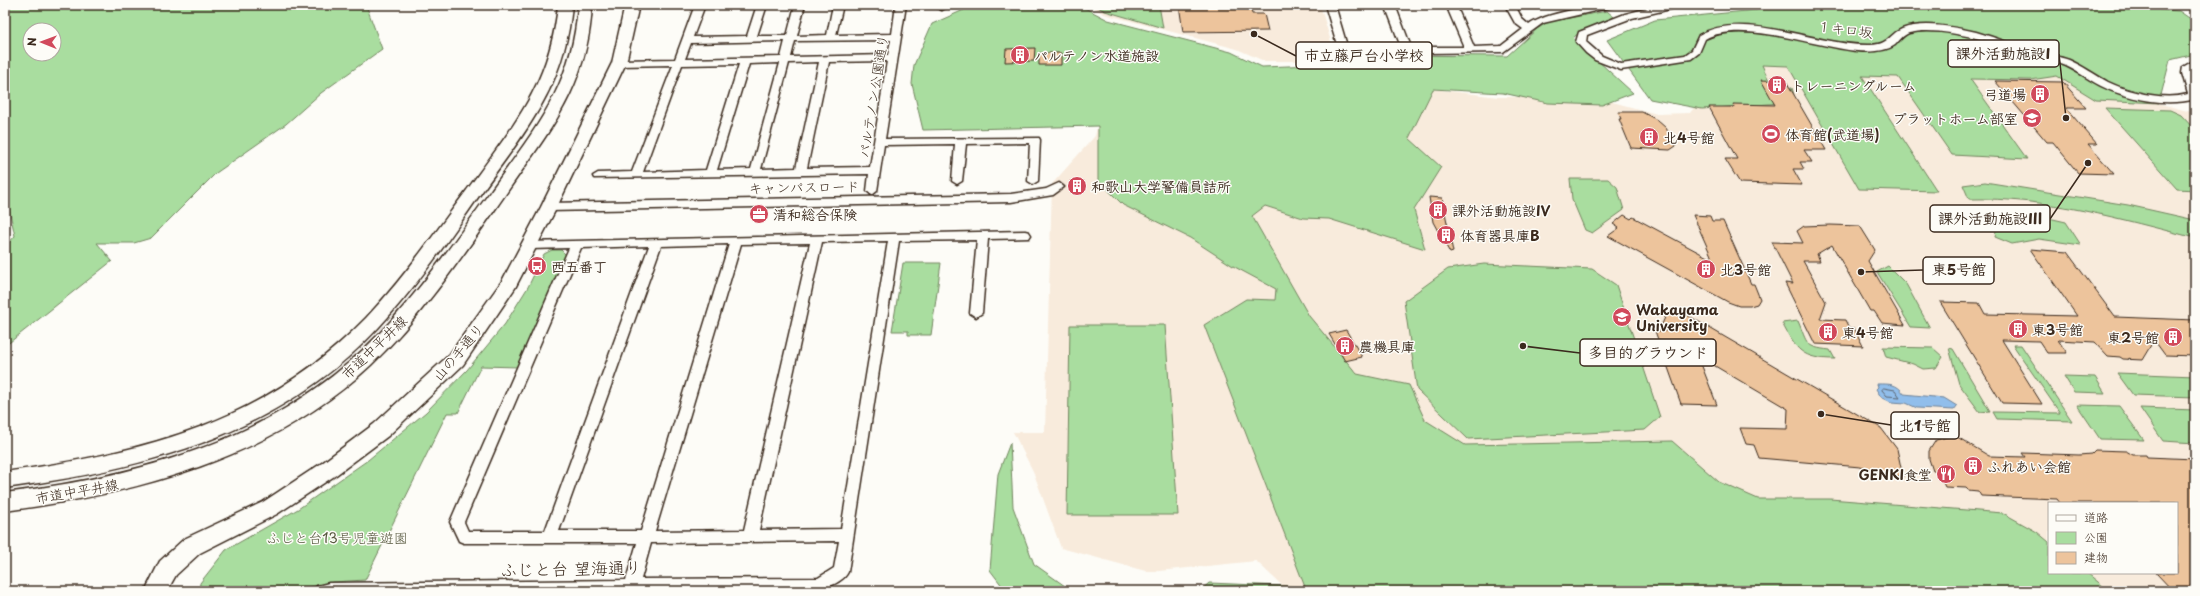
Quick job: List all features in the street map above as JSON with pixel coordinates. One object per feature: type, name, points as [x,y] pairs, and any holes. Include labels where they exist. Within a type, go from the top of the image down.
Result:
[{"type":"street","name":"市道中平井線","points":[[5,480],[100,466],[148,455],[192,441],[237,422],[277,401],[312,377],[342,352],[371,324],[422,263],[519,130],[548,82],[556,61],[562,41],[565,5]]},
{"type":"street","name":"市道中平井線","points":[[5,502],[102,488],[154,474],[207,457],[250,437],[291,414],[328,389],[362,362],[420,300],[557,106],[578,61],[583,40],[585,5]]},
{"type":"street","name":"山の手通り","points":[[156,591],[168,568],[192,546],[270,508],[329,469],[381,430],[456,360],[509,284],[549,207],[619,63],[632,5]]},
{"type":"street","points":[[636,175],[700,5]]},
{"type":"street","points":[[751,39],[762,5]]},
{"type":"street","points":[[755,173],[800,5]]},
{"type":"street","points":[[831,38],[838,5]]},
{"type":"street","name":"パルテノン公園通り","points":[[872,191],[901,5]]},
{"type":"street","points":[[1330,5],[1343,48],[1352,51],[1503,48],[1528,28],[1540,21],[1573,8],[1609,5]]},
{"type":"street","points":[[1390,5],[1406,50]]},
{"type":"street","points":[[1451,5],[1470,49]]},
{"type":"street","points":[[1510,5],[1518,21],[1528,28]]},
{"type":"street","name":"１キロ坂","points":[[1676,5],[1654,8],[1582,34],[1581,42],[1598,57],[1612,65],[1621,67],[1652,61],[1675,60],[1688,57],[1696,51],[1698,42],[1703,36],[1728,29],[1772,32],[1859,48],[1880,47],[1890,44],[1900,33],[1908,30],[1955,31],[1992,38],[2038,55],[2060,61],[2117,88],[2178,100],[2193,96],[2187,73],[2188,67],[2195,63]]},
{"type":"street","points":[[2131,5],[2142,5]]},
{"type":"street","points":[[687,40],[896,37]]},
{"type":"street","points":[[619,63],[893,58]]},
{"type":"street","points":[[800,172],[825,59]]},
{"type":"street","points":[[710,174],[745,61]]},
{"type":"street","points":[[880,142],[1035,140],[1033,181]]},
{"type":"street","points":[[957,181],[961,141]]},
{"type":"street","points":[[598,176],[875,170]]},
{"type":"street","name":"キャンパスロード","points":[[549,207],[1011,198],[1049,192],[1058,187]]},
{"type":"street","points":[[530,245],[1024,235]]},
{"type":"street","points":[[976,312],[983,236]]},
{"type":"street","points":[[576,245],[457,522],[464,537],[846,535],[894,237]]},
{"type":"street","points":[[750,536],[817,239]]},
{"type":"street","points":[[632,585],[736,241]]},
{"type":"street","points":[[550,537],[656,242]]},
{"type":"street","name":"ふじと台 望海通り","points":[[322,591],[329,589],[820,584],[841,572],[846,535]]},
{"type":"shaded area","points":[[1089,5],[1320,5],[1335,55],[1320,61],[1264,61],[1237,49],[1104,14]]},
{"type":"shaded area","name":"Wakayama University","points":[[1738,63],[2050,68],[2115,92],[2195,113],[2195,591],[1288,591],[1256,561],[1149,572],[1061,548],[1033,471],[1013,432],[1045,432],[1052,184],[1095,136],[1099,119],[1433,89],[1498,97],[1594,97],[1657,114],[1690,113],[1699,101]]},
{"type":"green space","points":[[5,5],[366,5],[382,49],[321,93],[286,124],[216,173],[151,238],[134,243],[97,243],[112,261],[5,346],[5,247],[15,236],[9,209],[5,209]]},
{"type":"green space","points":[[975,5],[1079,5],[1108,20],[1231,52],[1262,67],[1314,65],[1381,55],[1507,56],[1537,29],[1548,22],[1607,11],[1614,17],[1580,32],[1573,38],[1633,93],[1602,105],[1548,103],[1503,93],[1433,89],[1409,138],[1441,167],[1414,210],[1425,249],[1329,219],[1303,218],[1265,206],[1252,216],[1309,316],[1357,374],[1409,385],[1425,420],[1465,445],[1672,441],[1719,482],[1758,499],[1830,499],[2003,513],[2037,532],[2048,541],[2048,574],[2088,574],[2109,591],[1200,591],[1209,583],[1305,587],[1204,325],[1246,299],[1275,300],[1276,289],[1233,266],[1190,238],[1123,205],[1098,180],[1098,126],[923,130],[912,84],[914,65],[932,24]]},
{"type":"green space","points":[[1094,5],[1159,5],[1163,28],[1105,11]]},
{"type":"green space","points":[[1778,5],[2093,5],[2179,11],[2195,22],[2195,54],[2170,60],[2159,103],[2096,100],[2057,76],[2031,80],[1970,79],[2027,159],[1952,155],[1898,77],[1862,76],[1937,191],[1859,189],[1788,66],[1762,65],[1771,85],[1792,88],[1796,102],[1702,109],[1650,99],[1607,40],[1655,20],[1756,10]]},
{"type":"green space","points":[[2105,108],[2170,110],[2181,115],[2195,130],[2195,190],[2177,189]]},
{"type":"green space","points":[[1570,179],[1608,179],[1617,187],[1624,210],[1592,233],[1585,230],[1572,199]]},
{"type":"green space","points":[[1985,182],[2128,205],[2195,220],[2195,238],[2055,205],[1998,199],[1969,199],[1963,185]]},
{"type":"green space","points":[[2011,213],[2040,216],[2066,222],[2081,245],[2039,239],[2012,244],[1995,237],[1996,230]]},
{"type":"green space","name":"ふじと台13号児童遊園","points":[[552,250],[561,250],[566,255],[518,367],[481,366],[458,413],[447,413],[365,580],[333,582],[293,591],[199,591],[200,583],[226,550],[298,509],[368,460],[426,412],[467,370],[505,324],[528,287],[544,254]]},
{"type":"green space","points":[[903,263],[941,263],[931,335],[908,335],[908,331],[892,331]]},
{"type":"green space","points":[[1484,264],[1592,269],[1616,285],[1660,417],[1645,430],[1468,439],[1417,390],[1404,301],[1448,269]]},
{"type":"green space","points":[[1888,266],[1906,284],[1930,328],[1911,327],[1877,272]]},
{"type":"green space","points":[[1798,321],[1808,343],[1811,346],[1830,350],[1835,359],[1824,359],[1807,355],[1796,346],[1782,323]]},
{"type":"green space","points":[[1070,325],[1165,325],[1178,515],[1067,515]]},
{"type":"green space","points":[[2013,345],[2021,345],[2072,421],[1997,419],[1993,412],[2060,413]]},
{"type":"green space","points":[[1883,347],[1933,348],[1943,357],[1936,368],[1923,369],[1913,364],[1886,357]]},
{"type":"green space","points":[[1949,348],[1953,349],[1990,411],[1980,412],[1959,384]]},
{"type":"green space","points":[[2117,373],[2195,376],[2195,397],[2133,395]]},
{"type":"green space","points":[[2064,376],[2095,377],[2105,393],[2074,392]]},
{"type":"green space","points":[[2077,405],[2119,406],[2144,440],[2100,439]]},
{"type":"green space","points":[[2140,408],[2195,410],[2195,443],[2163,441]]},
{"type":"green space","points":[[1010,443],[1013,507],[1034,564],[1072,591],[1006,591],[990,570],[998,474]]},
{"type":"water","points":[[1877,384],[1889,384],[1896,386],[1904,394],[1944,398],[1957,406],[1954,410],[1917,408],[1906,403],[1891,402],[1881,397],[1876,389],[1878,387]]},
{"type":"building","points":[[1179,5],[1250,5],[1252,14],[1264,14],[1268,31],[1183,32]]},
{"type":"building","name":"パルテノン水道施設","points":[[1035,48],[1034,61],[1005,62],[1006,49]]},
{"type":"building","name":"パルテノン水道施設","points":[[1039,53],[1061,53],[1061,65],[1039,65]]},
{"type":"building","points":[[1761,80],[1786,81],[1826,150],[1804,150],[1812,162],[1800,162],[1804,169],[1793,169],[1802,185],[1740,183],[1725,159],[1737,159],[1709,107],[1734,107],[1733,104],[1775,105]]},
{"type":"building","points":[[1995,81],[2063,82],[2086,108],[2066,108],[2097,144],[2088,144],[2114,174],[2078,173],[2053,142],[2047,142]]},
{"type":"building","name":"北4号館","points":[[1618,112],[1642,112],[1657,120],[1666,128],[1676,146],[1670,150],[1631,148],[1619,119],[1621,119]]},
{"type":"building","points":[[1429,197],[1442,198],[1453,252],[1450,253],[1433,222]]},
{"type":"building","name":"北3号館","points":[[1624,215],[1631,219],[1633,217],[1713,260],[1693,215],[1710,216],[1712,221],[1723,221],[1751,284],[1754,284],[1760,299],[1757,304],[1750,306],[1739,306],[1728,302],[1608,236],[1619,228],[1613,224]]},
{"type":"building","points":[[1804,226],[1860,226],[1875,250],[1868,261],[1905,325],[1882,323],[1874,311],[1870,311],[1832,245],[1817,254],[1820,261],[1803,261],[1826,302],[1820,319],[1845,320],[1849,328],[1854,328],[1863,346],[1815,344],[1785,283],[1793,284],[1772,242],[1803,243],[1797,231]]},
{"type":"building","name":"東3号館","points":[[2030,249],[2067,252],[2115,317],[2195,320],[2195,356],[2165,355],[2154,340],[2142,360],[2123,359],[2120,357],[2108,356],[2095,342],[2058,340],[2067,353],[2047,353],[2039,341],[2002,340],[2042,404],[2002,403],[1940,302],[1979,303],[1985,314],[2077,316]]},
{"type":"building","points":[[1671,311],[1682,312],[1881,428],[1897,449],[1903,477],[1860,467],[1759,458],[1754,445],[1746,444],[1740,428],[1787,429],[1788,409],[1698,356],[1717,405],[1681,404],[1655,331],[1666,331],[1662,324],[1667,313]]},
{"type":"building","name":"農機具庫","points":[[1346,330],[1362,357],[1345,361],[1329,334]]},
{"type":"building","points":[[1954,435],[1989,456],[2025,457],[2022,453],[2079,455],[2091,454],[2095,450],[2126,451],[2133,455],[2146,455],[2147,457],[2195,459],[2195,591],[2173,591],[2157,574],[2178,574],[2178,502],[2059,502],[2057,499],[1981,496],[1978,491],[1968,490],[1966,488],[1945,487],[1938,472],[1933,471],[1929,459],[1929,451],[1936,440]]},
{"type":"place","name":"市立藤戸台小学校","points":[[1254,34]]},
{"type":"place","name":"パルテノン水道施設","points":[[1020,55]]},
{"type":"place","name":"トレーニングルーム","points":[[1777,85]]},
{"type":"place","name":"弓道場","points":[[2040,94]]},
{"type":"place","name":"プラットホーム部室","points":[[2032,118]]},
{"type":"place","name":"課外活動施設I","points":[[2066,118]]},
{"type":"place","name":"体育館(武道場)","points":[[1771,134]]},
{"type":"place","name":"北4号館","points":[[1649,137]]},
{"type":"place","name":"課外活動施設III","points":[[2088,163]]},
{"type":"place","name":"和歌山大学警備員詰所","points":[[1077,186]]},
{"type":"place","name":"課外活動施設IV","points":[[1438,210]]},
{"type":"place","name":"清和総合保険","points":[[759,214]]},
{"type":"place","name":"体育器具庫B","points":[[1446,235]]},
{"type":"place","name":"西五番丁","points":[[537,266]]},
{"type":"place","name":"北3号館","points":[[1706,269]]},
{"type":"place","name":"東5号館","points":[[1861,272]]},
{"type":"place","name":"Wakayama University","points":[[1622,317]]},
{"type":"place","name":"東3号館","points":[[2018,329]]},
{"type":"place","name":"東4号館","points":[[1828,332]]},
{"type":"place","name":"東2号館","points":[[2173,337]]},
{"type":"place","name":"農機具庫","points":[[1345,346]]},
{"type":"place","name":"多目的グラウンド","points":[[1523,346]]},
{"type":"place","name":"北1号館","points":[[1821,414]]},
{"type":"place","name":"ふれあい会館","points":[[1973,466]]},
{"type":"place","name":"GENKI食堂","points":[[1946,474]]}]
